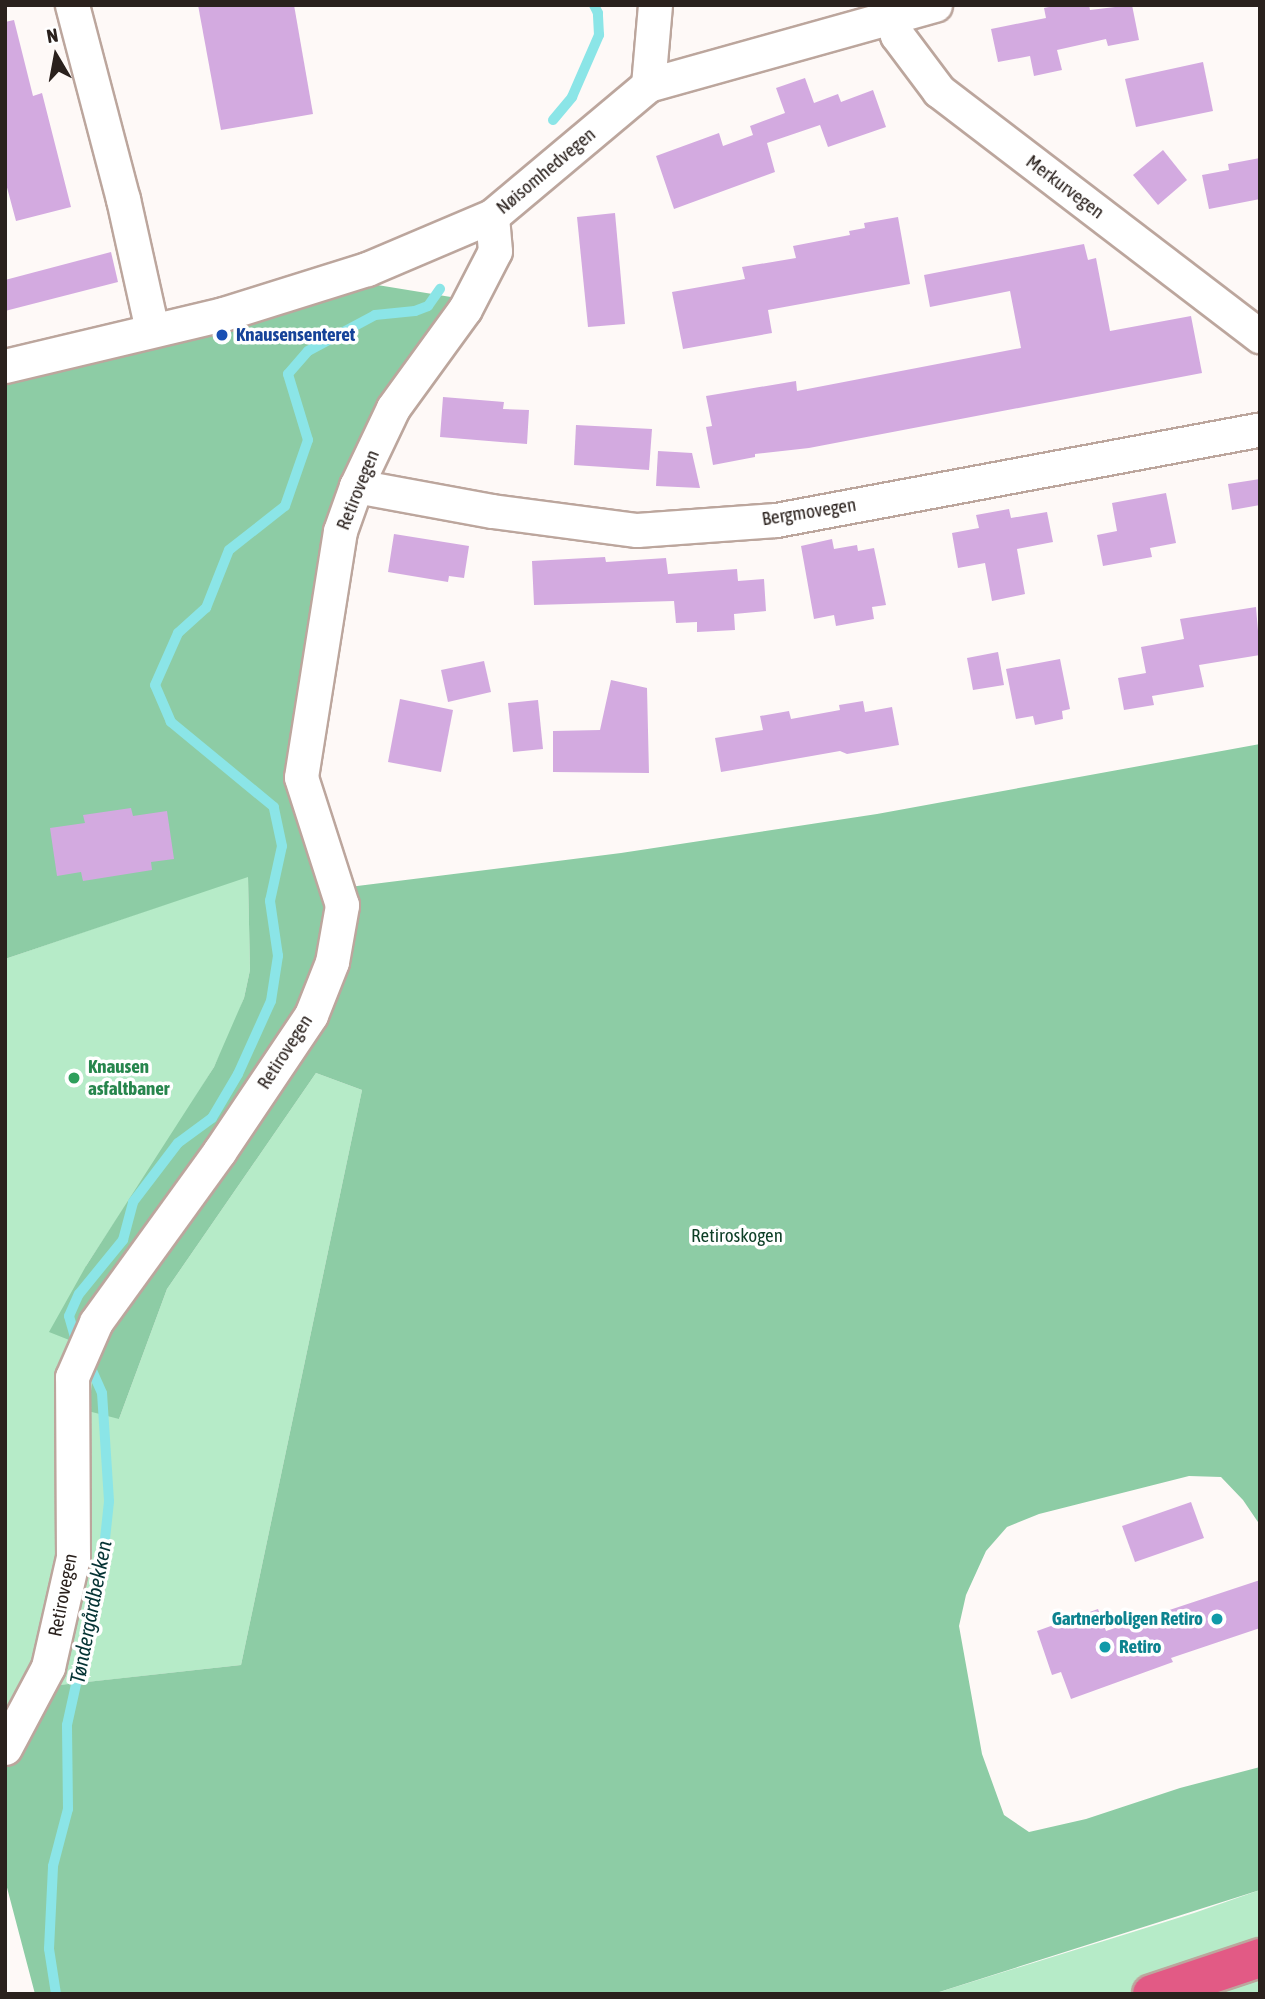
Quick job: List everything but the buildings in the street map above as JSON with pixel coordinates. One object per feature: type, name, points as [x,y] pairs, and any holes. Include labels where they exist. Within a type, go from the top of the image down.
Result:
[{"type":"highway","points":[[1152,1994],[1260,1958]]},
{"type":"street","points":[[72,5],[123,199],[152,330]]},
{"type":"street","points":[[648,85],[654,5]]},
{"type":"street","name":"Nøisomhedvegen","points":[[5,366],[223,314],[367,269],[492,216],[648,85],[934,5]]},
{"type":"street","name":"Merkurvegen","points":[[891,18],[897,35],[939,91],[1260,336]]},
{"type":"street","name":"Retirovegen","points":[[5,1748],[48,1667],[73,1557],[72,1377],[96,1322],[219,1152],[311,1015],[332,962],[342,905],[301,777],[340,531],[356,486],[393,408],[465,309],[495,251],[492,216]]},
{"type":"street","name":"Bergmovegen","points":[[356,486],[492,511],[637,530],[776,520],[1260,429]]},
{"type":"green space","name":"Retiroskogen","points":[[365,283],[457,298],[383,397],[288,780],[325,890],[621,853],[877,814],[1260,744],[1260,1525],[1243,1500],[1221,1477],[1189,1476],[1039,1514],[1007,1527],[986,1551],[966,1595],[959,1626],[982,1754],[1004,1815],[1029,1832],[1086,1819],[1180,1788],[1260,1767],[1260,1890],[933,1994],[35,1994],[5,1880],[5,1719],[23,1689],[241,1665],[362,1090],[316,1073],[167,1289],[119,1419],[88,1411],[97,1351],[49,1332],[86,1266],[214,1067],[244,998],[250,970],[248,877],[5,959],[5,381]]},
{"type":"green space","points":[[248,876],[250,970],[244,998],[230,1034],[214,1067],[86,1266],[97,1350],[119,1419],[167,1289],[316,1073],[362,1090],[241,1665],[24,1689],[5,1719],[5,959]]},
{"type":"green space","points":[[1260,1890],[1260,1994],[933,1994],[1194,1913]]},
{"type":"waterway","name":"Tøndergårdbekken","points":[[553,120],[572,97],[599,35],[598,13],[594,5]]},
{"type":"waterway","name":"Tøndergårdbekken","points":[[77,1344],[69,1316],[79,1294],[123,1240],[133,1202],[178,1143],[212,1118],[238,1074],[271,1001],[278,956],[270,901],[282,846],[274,807],[171,722],[155,685],[178,633],[206,608],[229,550],[285,506],[308,440],[288,374],[308,351],[375,315],[415,311],[428,306],[440,289]]},
{"type":"waterway","name":"Tøndergårdbekken","points":[[56,1994],[49,1949],[53,1866],[68,1809],[67,1725],[102,1567],[109,1501],[102,1393],[87,1360]]},
{"type":"place","name":"Knausensenteret","points":[[222,335]]},
{"type":"place","name":"Knausen asfaltbaner","points":[[74,1078]]},
{"type":"place","name":"Gartnerboligen Retiro","points":[[1217,1619]]},
{"type":"place","name":"Retiro","points":[[1105,1647]]}]
